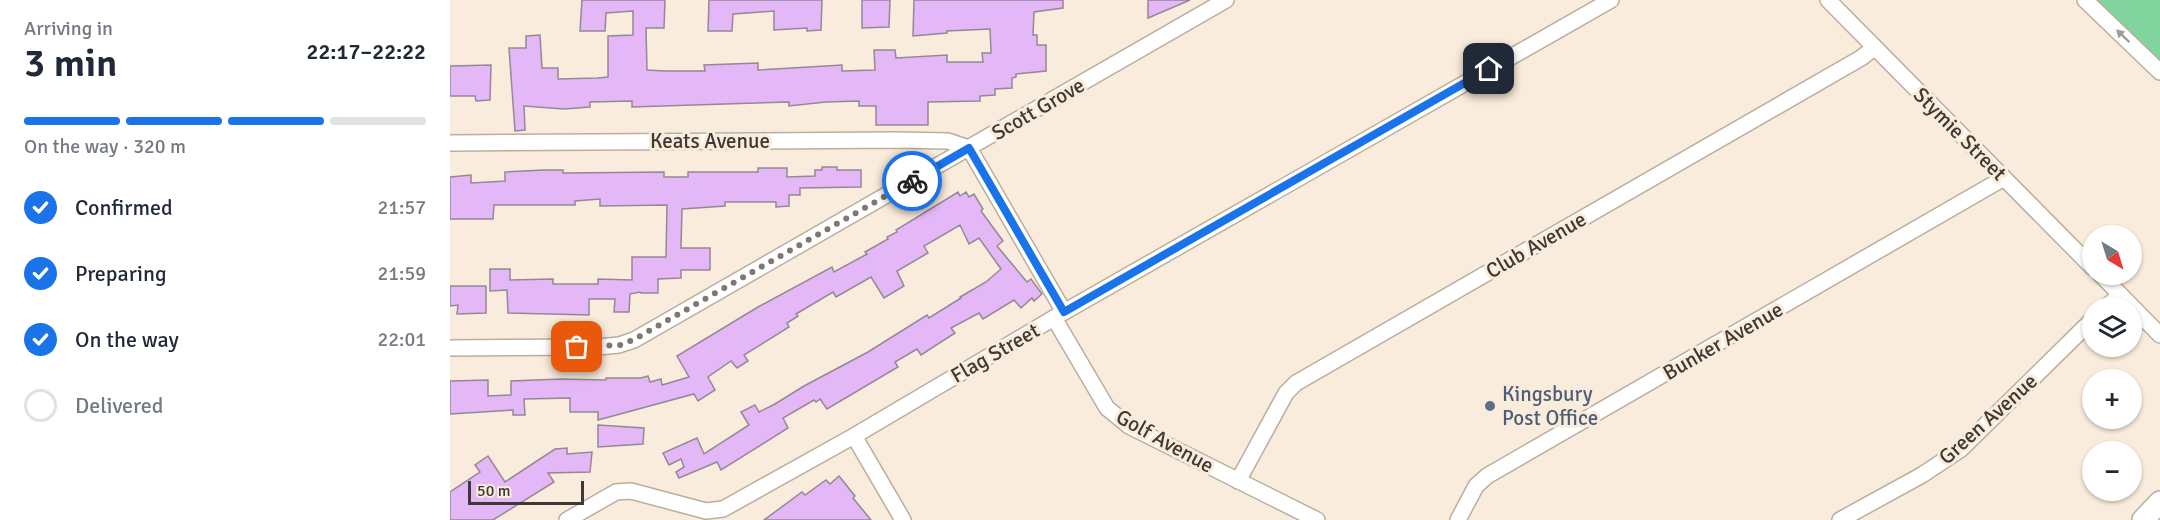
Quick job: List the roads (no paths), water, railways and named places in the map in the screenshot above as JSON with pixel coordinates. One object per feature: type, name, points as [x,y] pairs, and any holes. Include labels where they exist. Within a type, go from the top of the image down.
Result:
[{"type":"main road","points":[[2144,520],[2160,502]]},
{"type":"main road","points":[[2144,520],[2160,507]]},
{"type":"street","name":"Scott Grove","points":[[450,348],[598,347],[620,345],[633,340],[1226,0]]},
{"type":"street","name":"Flag Street","points":[[726,514],[1059,315],[1611,0]]},
{"type":"street","name":"Stymie Street","points":[[1828,0],[2082,257]]},
{"type":"street","points":[[2085,0],[2160,72]]},
{"type":"street","name":"Club Avenue","points":[[1238,482],[1286,393],[1296,383],[1851,64],[1874,48]]},
{"type":"street","name":"Keats Avenue","points":[[450,143],[896,140],[948,141],[969,148]]},
{"type":"street","name":"Golf Avenue","points":[[969,148],[1107,408],[1129,426],[1317,520]]},
{"type":"street","name":"Bunker Avenue","points":[[1458,520],[1476,486],[1487,476],[2004,178]]},
{"type":"street","points":[[2110,285],[2160,335]]},
{"type":"street","name":"Green Avenue","points":[[1840,520],[1922,475],[1961,449],[2082,330]]},
{"type":"street","points":[[854,436],[903,520]]},
{"type":"street","points":[[567,520],[616,492],[631,491],[726,514]]},
{"type":"place","name":"Kingsbury Post Office","points":[[1490,406]]}]
